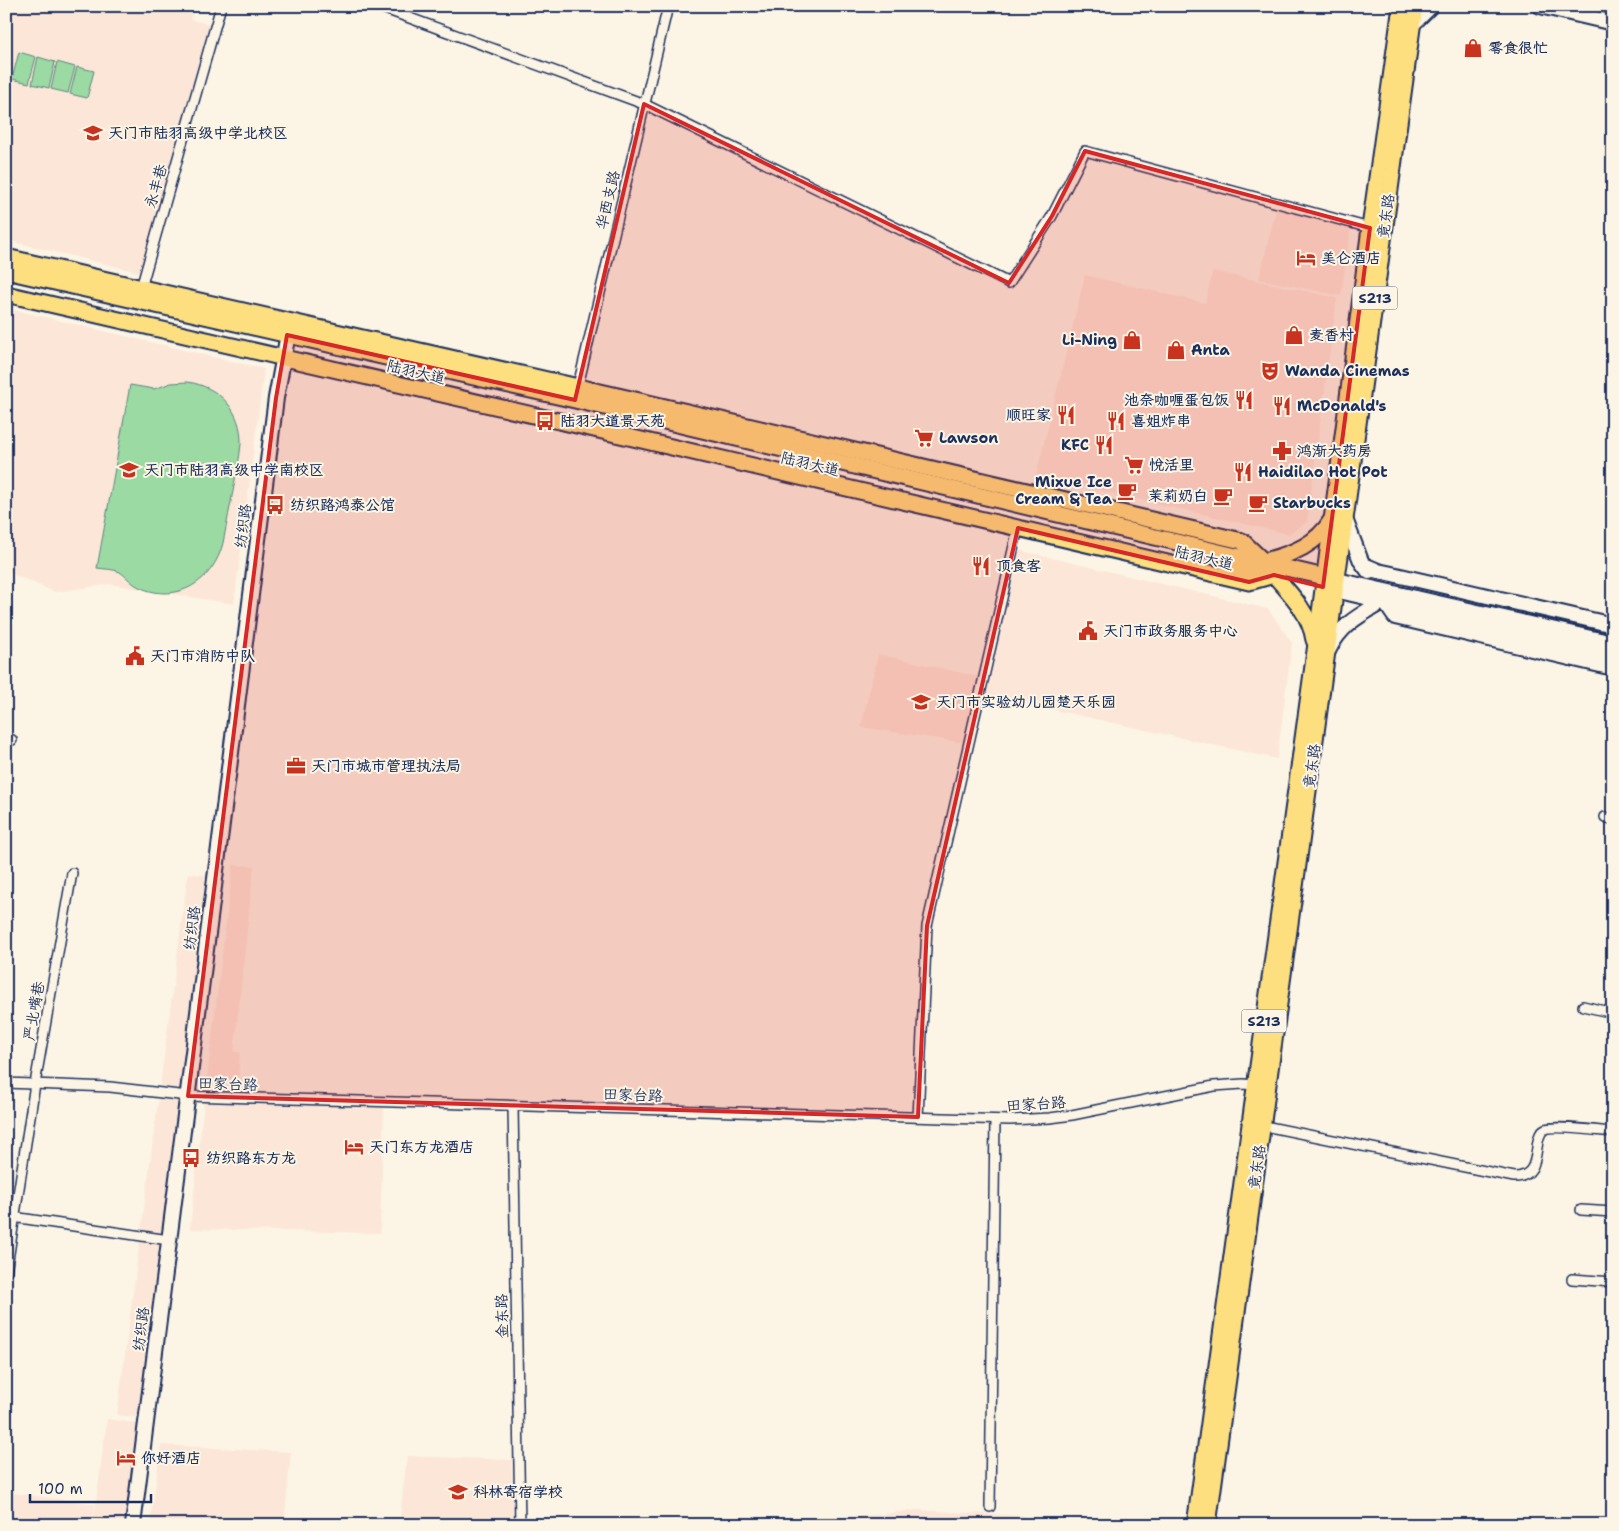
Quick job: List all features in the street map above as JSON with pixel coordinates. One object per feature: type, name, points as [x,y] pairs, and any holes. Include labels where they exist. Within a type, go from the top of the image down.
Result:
[{"type":"main road","name":"竟东路","points":[[1195,1525],[1256,1124],[1321,652],[1405,24],[1401,6]]},
{"type":"main road","name":"竟东路","points":[[1339,518],[1370,228],[1405,24],[1415,6]]},
{"type":"main road","points":[[6,257],[141,288],[287,339],[1018,528],[1249,582],[1274,575],[1294,597],[1306,618],[1321,652]]},
{"type":"main road","name":"陆羽大道","points":[[6,271],[1274,575],[1330,583]]},
{"type":"main road","name":"陆羽大道","points":[[6,279],[287,339]]},
{"type":"main road","points":[[6,294],[287,339],[576,394],[1242,541],[1263,562],[1289,554],[1308,545],[1339,518]]},
{"type":"main road","name":"陆羽大道","points":[[1263,562],[1330,583]]},
{"type":"main road","name":"竟东路","points":[[1208,1525],[1256,1124],[1255,1085],[1321,652]]},
{"type":"street","name":"永丰巷","points":[[141,288],[222,6]]},
{"type":"street","points":[[377,6],[644,104],[1009,283],[1052,216],[1085,151],[1370,228]]},
{"type":"street","name":"华西支路","points":[[576,394],[668,6]]},
{"type":"street","points":[[1392,6],[1405,24],[1431,6]]},
{"type":"street","points":[[1540,6],[1613,23]]},
{"type":"street","name":"纺织路","points":[[133,1525],[275,408],[287,339]]},
{"type":"street","points":[[1339,518],[1351,537],[1364,565],[1385,596],[1395,617],[1613,668]]},
{"type":"street","points":[[918,1118],[927,926],[1018,528]]},
{"type":"street","points":[[1364,565],[1392,574],[1613,625]]},
{"type":"street","name":"陆羽大道","points":[[1330,583],[1613,654]]},
{"type":"street","points":[[1321,652],[1346,624],[1385,596]]},
{"type":"street","name":"陆羽大道","points":[[1385,596],[1613,643]]},
{"type":"street","name":"严北嘴巷","points":[[6,1273],[10,1216],[72,873]]},
{"type":"street","points":[[1583,1006],[1613,1013]]},
{"type":"street","name":"田家台路","points":[[6,1083],[110,1087],[188,1096],[995,1120],[1057,1117],[1214,1086],[1255,1085]]},
{"type":"street","name":"金东路","points":[[513,1106],[520,1525]]},
{"type":"street","points":[[990,1507],[995,1120]]},
{"type":"street","points":[[1256,1124],[1514,1177],[1525,1174],[1533,1166],[1540,1134],[1546,1129],[1558,1128],[1613,1132]]},
{"type":"street","points":[[1581,1210],[1613,1212]]},
{"type":"street","points":[[10,1216],[169,1240]]},
{"type":"street","points":[[1572,1278],[1613,1282]]},
{"type":"highlighted area","points":[[644,104],[1009,283],[1052,216],[1085,151],[1370,228],[1323,587],[1274,575],[1249,582],[1018,528],[927,926],[918,1117],[188,1096],[276,398],[287,335],[575,400]]},
{"type":"shaded area","name":"天门市陆羽高级中学北校区","points":[[6,6],[193,6],[190,19],[209,25],[142,273],[6,240]]},
{"type":"shaded area","points":[[1277,206],[1351,226],[1341,296],[1259,279]]},
{"type":"shaded area","points":[[1213,271],[1337,298],[1307,522],[1289,534],[1036,476],[1085,275],[1205,303]]},
{"type":"shaded area","name":"天门市陆羽高级中学南校区","points":[[6,308],[264,369],[234,604],[110,584],[55,592],[6,571]]},
{"type":"shaded area","points":[[1018,550],[1268,609],[1292,643],[1277,759],[986,695]]},
{"type":"shaded area","name":"天门市实验幼儿园楚天乐园","points":[[878,654],[980,677],[965,743],[861,727]]},
{"type":"shaded area","points":[[233,865],[254,866],[234,1052],[240,1052],[238,1080],[207,1078]]},
{"type":"shaded area","points":[[188,873],[211,876],[142,1418],[117,1415]]},
{"type":"shaded area","points":[[204,1101],[384,1108],[380,1233],[190,1229]]},
{"type":"shaded area","points":[[107,1419],[141,1424],[129,1525],[93,1525]]},
{"type":"shaded area","points":[[161,1445],[291,1452],[284,1525],[150,1525]]},
{"type":"shaded area","name":"科林寄宿学校","points":[[407,1456],[512,1460],[513,1525],[399,1525]]},
{"type":"shaded area","points":[[6,1492],[95,1504],[92,1525],[6,1525]]},
{"type":"shaded area","points":[[917,1510],[1025,1516],[1026,1525],[782,1525]]},
{"type":"green space","points":[[19,52],[36,57],[29,83],[12,79]]},
{"type":"green space","points":[[38,57],[55,62],[49,88],[32,84]]},
{"type":"green space","points":[[57,62],[75,67],[68,93],[51,89]]},
{"type":"green space","points":[[77,67],[94,71],[87,98],[70,94]]},
{"type":"green space","points":[[188,382],[210,389],[227,402],[238,421],[241,444],[240,454],[223,543],[212,568],[203,578],[181,591],[169,593],[155,592],[141,588],[120,572],[97,568],[130,385],[154,389],[171,383]]},
{"type":"place","name":"零食很忙","points":[[1473,48]]},
{"type":"place","name":"天门市陆羽高级中学北校区","points":[[93,133]]},
{"type":"place","name":"美仑酒店","points":[[1306,258]]},
{"type":"place","name":"麦香村","points":[[1294,335]]},
{"type":"place","name":"Li-Ning","points":[[1132,340]]},
{"type":"place","name":"Anta","points":[[1176,350]]},
{"type":"place","name":"Wanda Cinemas","points":[[1270,371]]},
{"type":"place","name":"池奈咖喱蛋包饭","points":[[1244,400]]},
{"type":"place","name":"McDonald's","points":[[1282,406]]},
{"type":"place","name":"顺旺家","points":[[1066,415]]},
{"type":"place","name":"陆羽大道景天苑","points":[[545,421]]},
{"type":"place","name":"喜姐炸串","points":[[1116,421]]},
{"type":"place","name":"Lawson","points":[[924,438]]},
{"type":"place","name":"KFC","points":[[1104,445]]},
{"type":"place","name":"鸿渐大药房","points":[[1282,451]]},
{"type":"place","name":"悦活里","points":[[1134,465]]},
{"type":"place","name":"天门市陆羽高级中学南校区","points":[[129,470]]},
{"type":"place","name":"Haidilao Hot Pot","points":[[1243,472]]},
{"type":"place","name":"Mixue Ice Cream & Tea","points":[[1127,491]]},
{"type":"place","name":"茉莉奶白","points":[[1223,496]]},
{"type":"place","name":"Starbucks","points":[[1258,503]]},
{"type":"place","name":"纺织路鸿泰公馆","points":[[275,505]]},
{"type":"place","name":"顶食客","points":[[981,566]]},
{"type":"place","name":"天门市政务服务中心","points":[[1088,631]]},
{"type":"place","name":"天门市消防中队","points":[[135,656]]},
{"type":"place","name":"天门市实验幼儿园楚天乐园","points":[[921,702]]},
{"type":"place","name":"天门市城市管理执法局","points":[[296,766]]},
{"type":"place","name":"天门东方龙酒店","points":[[354,1147]]},
{"type":"place","name":"纺织路东方龙","points":[[191,1158]]},
{"type":"place","name":"你好酒店","points":[[126,1458]]},
{"type":"place","name":"科林寄宿学校","points":[[458,1492]]}]
